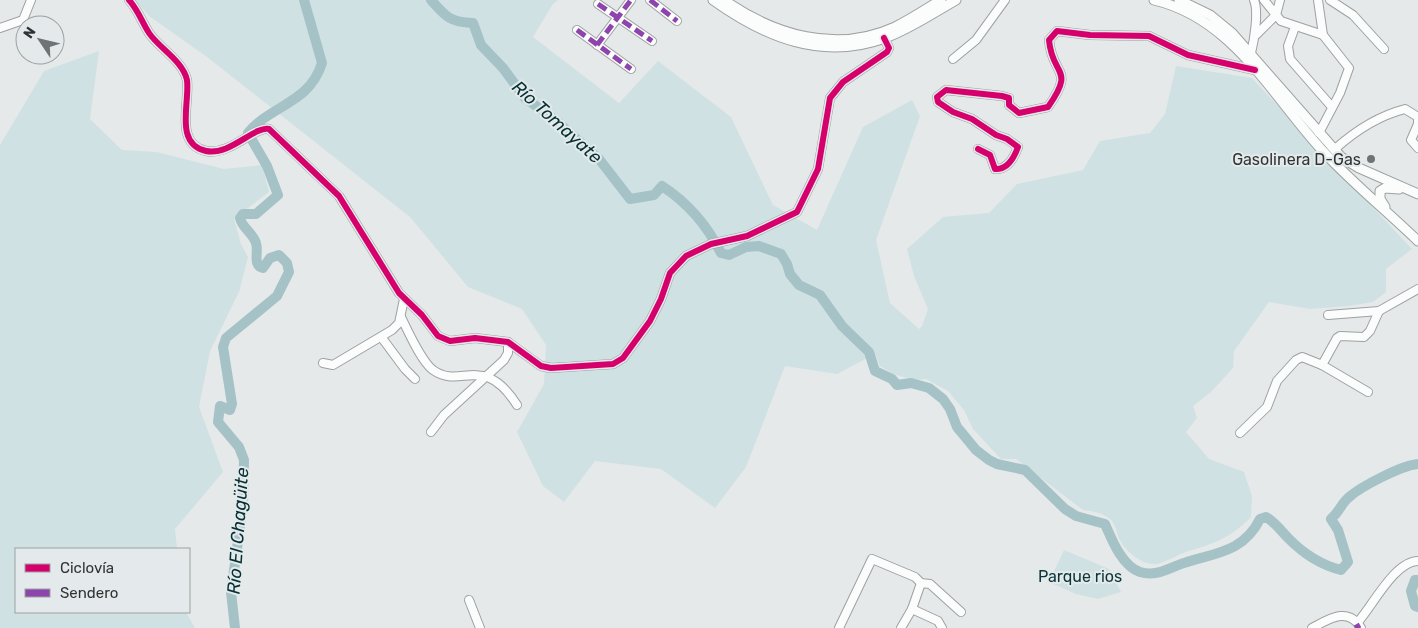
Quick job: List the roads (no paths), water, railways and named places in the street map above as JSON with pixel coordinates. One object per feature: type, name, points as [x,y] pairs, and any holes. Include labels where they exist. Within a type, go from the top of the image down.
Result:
[{"type":"main road","points":[[713,0],[757,29],[804,44],[852,46],[884,38],[895,30],[956,0]]},
{"type":"main road","points":[[724,0],[762,24],[808,38],[831,40],[856,38],[895,30]]},
{"type":"main road","points":[[918,18],[942,0]]},
{"type":"main road","points":[[1154,0],[1185,9],[1208,22],[1228,39],[1321,149],[1418,240]]},
{"type":"main road","points":[[1179,0],[1218,21],[1251,53],[1319,133],[1342,157],[1359,168],[1418,194]]},
{"type":"main road","points":[[1396,220],[1380,199],[1380,191],[1385,188],[1406,189]]},
{"type":"street","points":[[0,28],[23,20],[32,0]]},
{"type":"street","points":[[129,0],[140,14],[150,34],[184,74],[187,88],[186,132],[190,141],[199,149],[213,152],[250,137],[264,128],[269,129],[339,196],[404,299],[422,315],[438,336],[445,340],[482,338],[508,342],[543,367],[551,368],[615,363],[623,358],[650,321],[672,270],[686,256],[711,244],[747,236],[797,212],[818,169],[830,98],[843,82],[887,52],[889,48],[884,38]]},
{"type":"street","points":[[598,45],[631,0]]},
{"type":"street","points":[[650,0],[677,21]]},
{"type":"street","points":[[953,59],[976,40],[1005,0]]},
{"type":"street","points":[[1251,53],[1256,35],[1256,5],[1254,0]]},
{"type":"street","points":[[1264,0],[1281,21],[1323,35]]},
{"type":"street","points":[[1256,35],[1276,15],[1280,0]]},
{"type":"street","points":[[1318,0],[1323,35],[1349,68],[1348,76],[1319,133]]},
{"type":"street","points":[[1330,0],[1353,15],[1384,49]]},
{"type":"street","points":[[598,4],[652,41]]},
{"type":"street","points":[[1295,27],[1288,46],[1290,59],[1332,107]]},
{"type":"street","points":[[577,30],[631,69]]},
{"type":"street","points":[[978,149],[990,155],[995,169],[1000,169],[1010,163],[1018,147],[996,136],[972,119],[953,112],[938,102],[937,97],[946,90],[1009,98],[1009,105],[1019,112],[1048,107],[1062,85],[1060,70],[1050,54],[1049,40],[1057,31],[1148,36],[1188,54],[1255,70]]},
{"type":"street","points":[[1335,149],[1365,126],[1405,109],[1418,117],[1418,124],[1411,140],[1418,148]]},
{"type":"street","points":[[1328,315],[1379,311],[1418,289]]},
{"type":"street","points":[[323,363],[333,366],[382,338],[399,323],[404,299]]},
{"type":"street","points":[[1322,365],[1337,338],[1340,336],[1364,337],[1370,331],[1379,311]]},
{"type":"street","points":[[400,317],[433,370],[448,375],[476,374],[487,376],[500,384],[517,405]]},
{"type":"street","points":[[382,338],[415,379]]},
{"type":"street","points":[[431,432],[444,415],[487,376],[508,353],[508,342]]},
{"type":"street","points":[[1240,432],[1267,407],[1277,381],[1296,360],[1302,357],[1322,365],[1368,392]]},
{"type":"street","points":[[839,628],[872,559],[915,577],[921,583],[930,584],[961,612]]},
{"type":"street","points":[[1312,628],[1336,615],[1344,615],[1358,626],[1396,571],[1413,561],[1418,561]]},
{"type":"street","points":[[901,628],[912,609],[921,583]]},
{"type":"street","points":[[468,600],[480,628]]},
{"type":"street","points":[[912,609],[938,621],[942,628]]},
{"type":"waterway","name":"Río El Chagüite","points":[[235,628],[231,592],[243,505],[244,460],[239,447],[218,422],[220,406],[230,410],[232,404],[223,347],[226,338],[277,296],[289,272],[287,263],[279,255],[270,258],[263,268],[258,264],[256,243],[240,218],[243,214],[256,214],[278,195],[267,166],[248,133],[258,123],[299,96],[316,77],[322,63],[304,0]]},
{"type":"waterway","name":"Río Tomayate","points":[[431,0],[449,18],[473,23],[481,45],[503,68],[525,98],[554,119],[599,159],[630,199],[654,195],[662,186],[696,215],[710,233],[721,253],[729,255],[746,247],[759,246],[781,254],[790,274],[799,285],[820,295],[842,326],[869,352],[875,371],[892,379],[897,385],[911,383],[929,388],[943,399],[950,409],[957,427],[976,450],[997,464],[1025,470],[1065,509],[1076,516],[1105,524],[1114,545],[1123,558],[1140,572],[1157,573],[1227,550],[1245,539],[1260,519],[1266,517],[1276,524],[1307,554],[1320,562],[1341,570],[1348,562],[1338,530],[1331,519],[1354,493],[1393,472],[1418,464]]},
{"type":"waterway","name":"Río Tomayate","points":[[1418,580],[1415,580],[1411,591],[1415,606],[1418,607]]},
{"type":"place","name":"Gasolinera D-Gas","points":[[1371,159]]},
{"type":"park label","name":"Parque rios","points":[[1080,576]]}]
